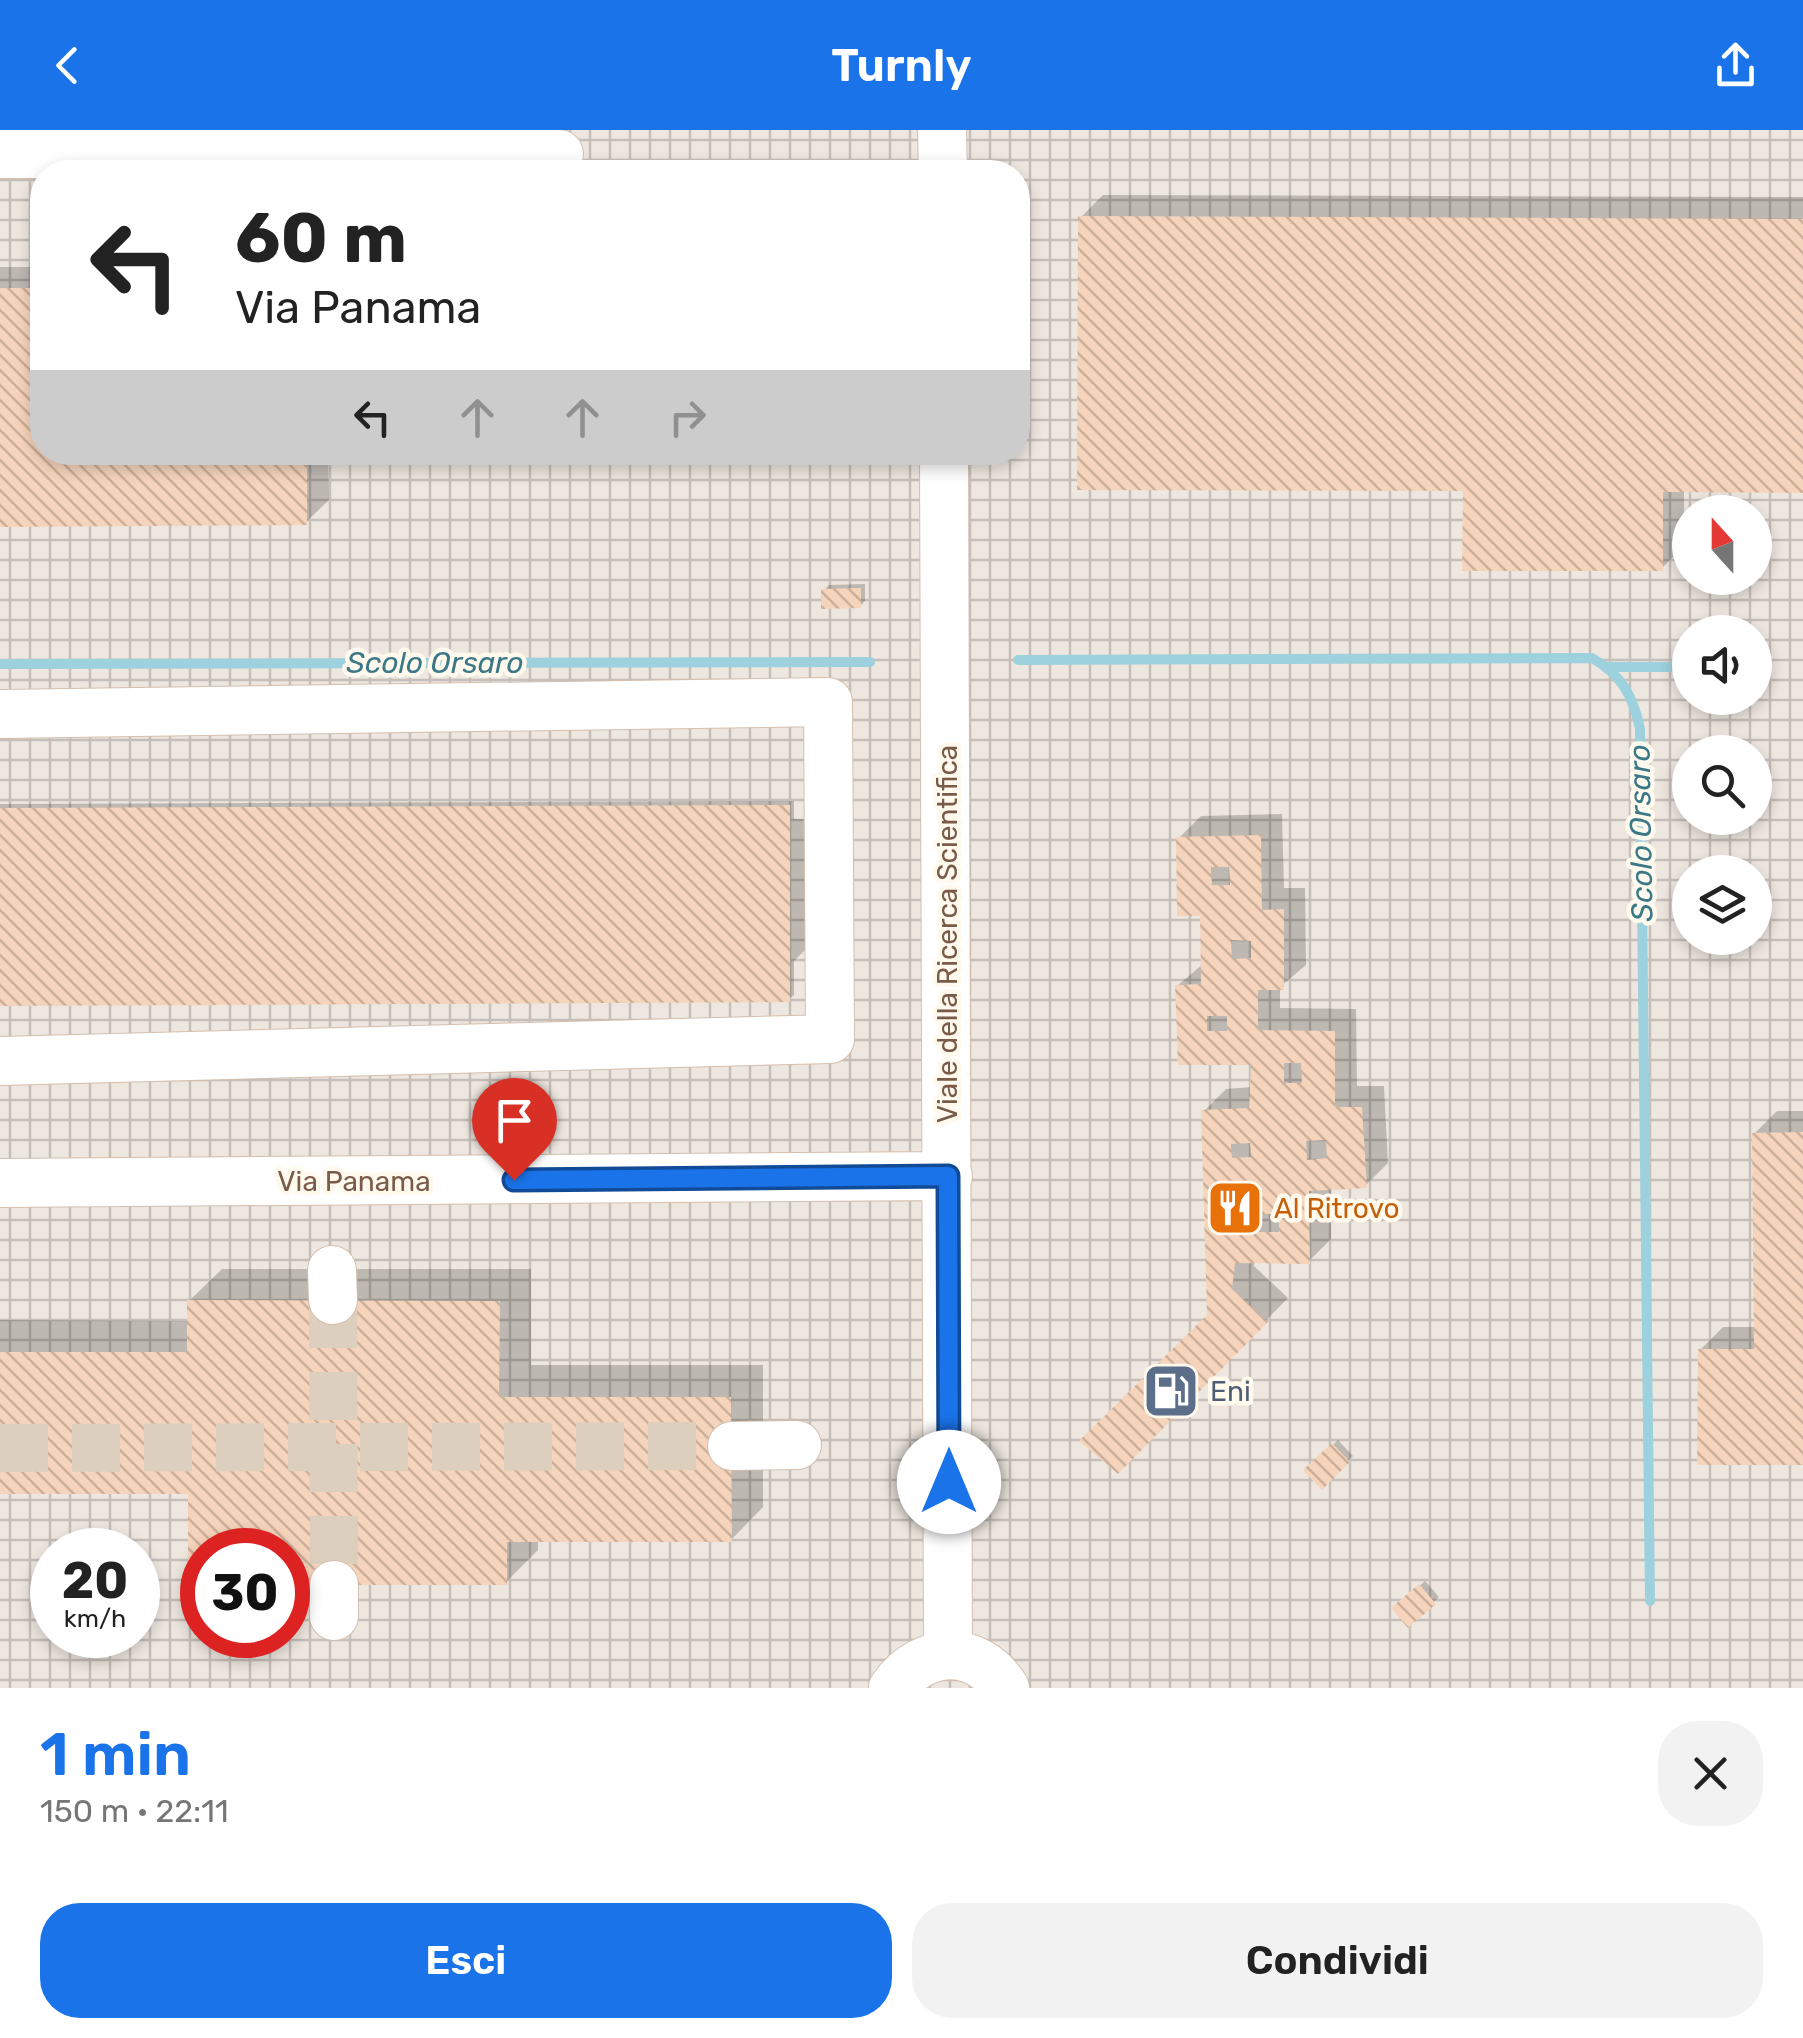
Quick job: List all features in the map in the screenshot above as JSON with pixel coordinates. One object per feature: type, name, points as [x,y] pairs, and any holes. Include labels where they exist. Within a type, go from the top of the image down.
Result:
[{"type":"street","points":[[942,130],[943,160]]},
{"type":"street","points":[[0,154],[71,142],[558,154]]},
{"type":"street","name":"Viale della Ricerca Scientifica","points":[[944,465],[948,1655]]},
{"type":"street","points":[[0,714],[828,702],[830,1020],[830,1040],[0,1061]]},
{"type":"street","name":"Via Panama","points":[[0,1183],[948,1176]]},
{"type":"street","points":[[732,1446],[797,1445]]},
{"type":"street","points":[[893,1688],[906,1670],[935,1655],[978,1661],[1005,1688]]},
{"type":"shaded area","points":[[0,130],[1803,130],[1803,1688],[0,1688]]},
{"type":"building","points":[[1078,216],[1803,219],[1803,493],[1663,492],[1663,571],[1462,571],[1463,491],[1077,490]]},
{"type":"building","points":[[0,288],[30,288],[30,465],[307,465],[307,525],[0,527]]},
{"type":"building","points":[[861,588],[861,608],[821,609],[821,589]]},
{"type":"building","points":[[790,805],[790,1002],[0,1006],[0,808]]},
{"type":"building","points":[[1261,835],[1262,910],[1284,909],[1284,990],[1258,990],[1258,1030],[1335,1031],[1335,1107],[1362,1107],[1367,1188],[1309,1191],[1310,1264],[1235,1263],[1232,1289],[1268,1322],[1118,1474],[1079,1441],[1207,1315],[1201,1110],[1249,1108],[1251,1065],[1178,1065],[1175,985],[1201,984],[1200,916],[1177,916],[1176,837]],"holes":[[[1211,867],[1229,867],[1230,885],[1212,885]],[[1231,940],[1251,941],[1251,958],[1232,959]],[[1207,1016],[1227,1016],[1227,1031],[1207,1031]],[[1284,1063],[1301,1063],[1302,1083],[1284,1083]],[[1326,1140],[1327,1158],[1307,1160],[1306,1141]],[[1250,1143],[1251,1157],[1232,1158],[1231,1144]],[[1259,1214],[1279,1214],[1279,1232],[1259,1232]]]},
{"type":"building","points":[[1803,1132],[1803,1465],[1697,1465],[1698,1349],[1754,1349],[1752,1133]]},
{"type":"building","points":[[187,1300],[500,1301],[499,1397],[731,1397],[732,1542],[507,1542],[507,1585],[310,1585],[310,1528],[188,1528],[188,1494],[0,1494],[0,1352],[187,1352]]},
{"type":"building","points":[[1332,1443],[1350,1462],[1322,1490],[1303,1470]]},
{"type":"building","points":[[1419,1584],[1436,1604],[1408,1628],[1391,1608]]},
{"type":"waterway","name":"Scolo Orsaro","points":[[1018,660],[1592,658],[1625,688],[1640,729],[1650,1601]]},
{"type":"waterway","name":"Scolo Orsaro","points":[[0,664],[870,662]]},
{"type":"waterway","points":[[1608,667],[1672,667]]},
{"type":"tunnel","points":[[333,1300],[334,1585]]},
{"type":"tunnel","points":[[0,1448],[732,1446]]},
{"type":"place","name":"Al Ritrovo","points":[[1235,1208]]},
{"type":"place","name":"Eni","points":[[1171,1391]]},
{"type":"route","points":[[514,1180],[948,1176],[949,1482]]}]
